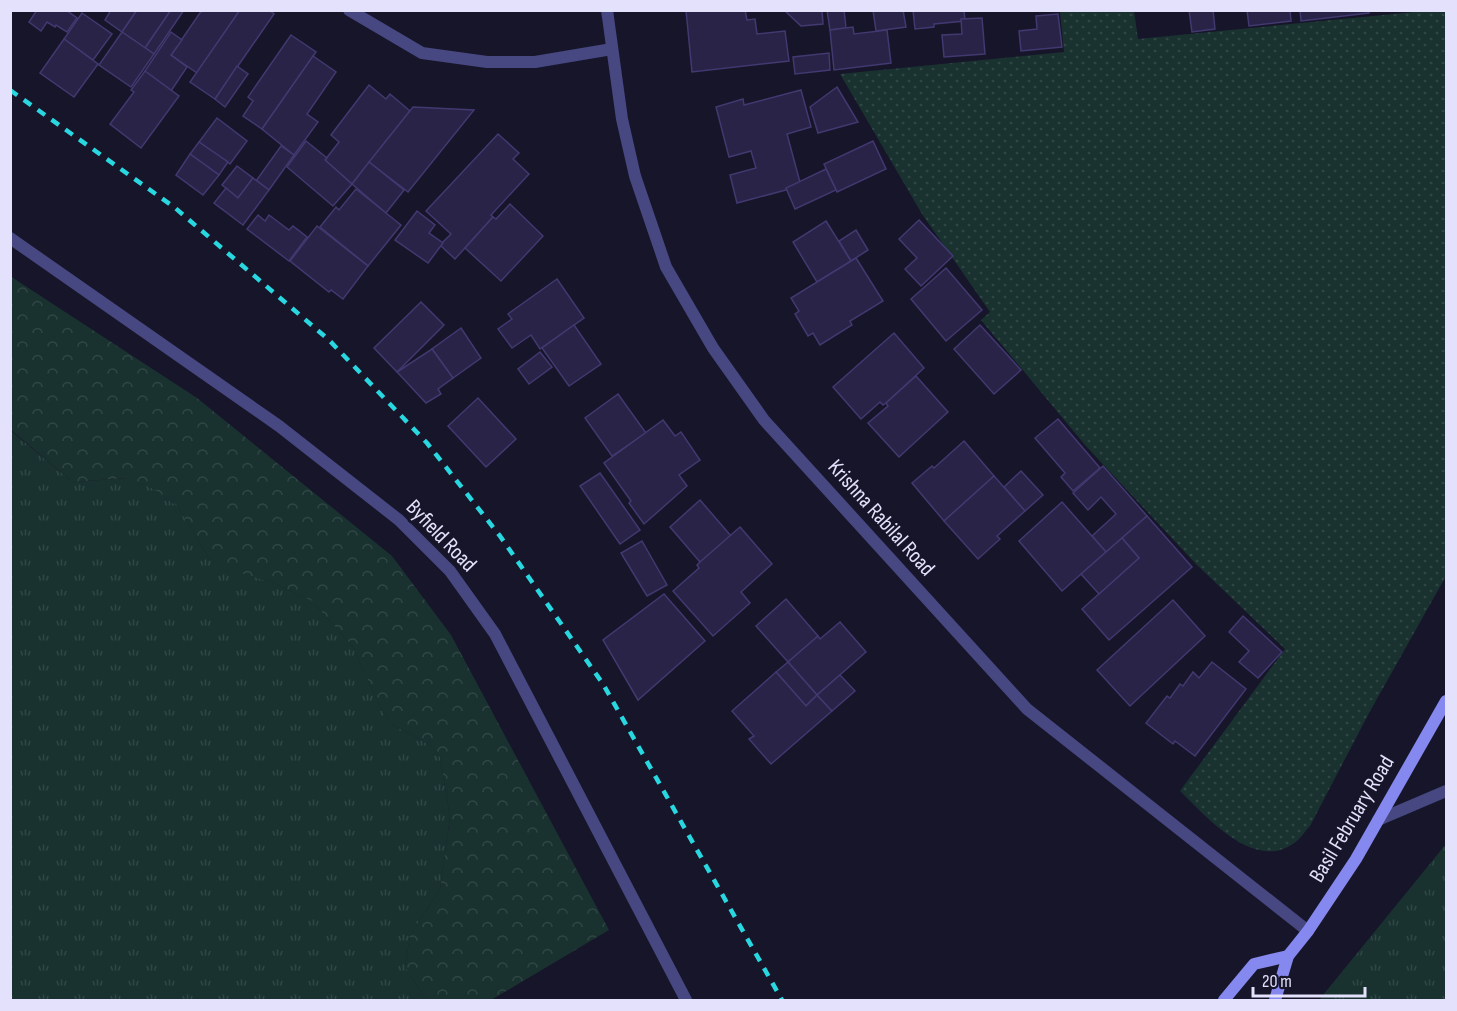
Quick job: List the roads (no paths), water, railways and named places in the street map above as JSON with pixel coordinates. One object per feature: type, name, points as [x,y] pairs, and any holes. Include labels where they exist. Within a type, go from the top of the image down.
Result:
[{"type":"street","points":[[349,10],[422,53],[487,62],[535,62],[612,49]]},
{"type":"street","name":"Krishna Rabilal Road","points":[[607,10],[622,119],[635,176],[666,267],[713,348],[764,420],[1028,709],[1308,931]]},
{"type":"street","name":"Byfield Road","points":[[10,238],[279,426],[399,520],[450,571],[495,634],[686,1000]]},
{"type":"street","name":"Basil February Road","points":[[1275,1000],[1287,956],[1308,931],[1356,859],[1446,700]]},
{"type":"street","points":[[1378,820],[1446,790]]},
{"type":"street","points":[[1224,1000],[1254,964],[1287,956]]},
{"type":"railway","points":[[10,90],[174,207],[329,340],[427,443],[500,536],[603,684],[782,1000]]}]
